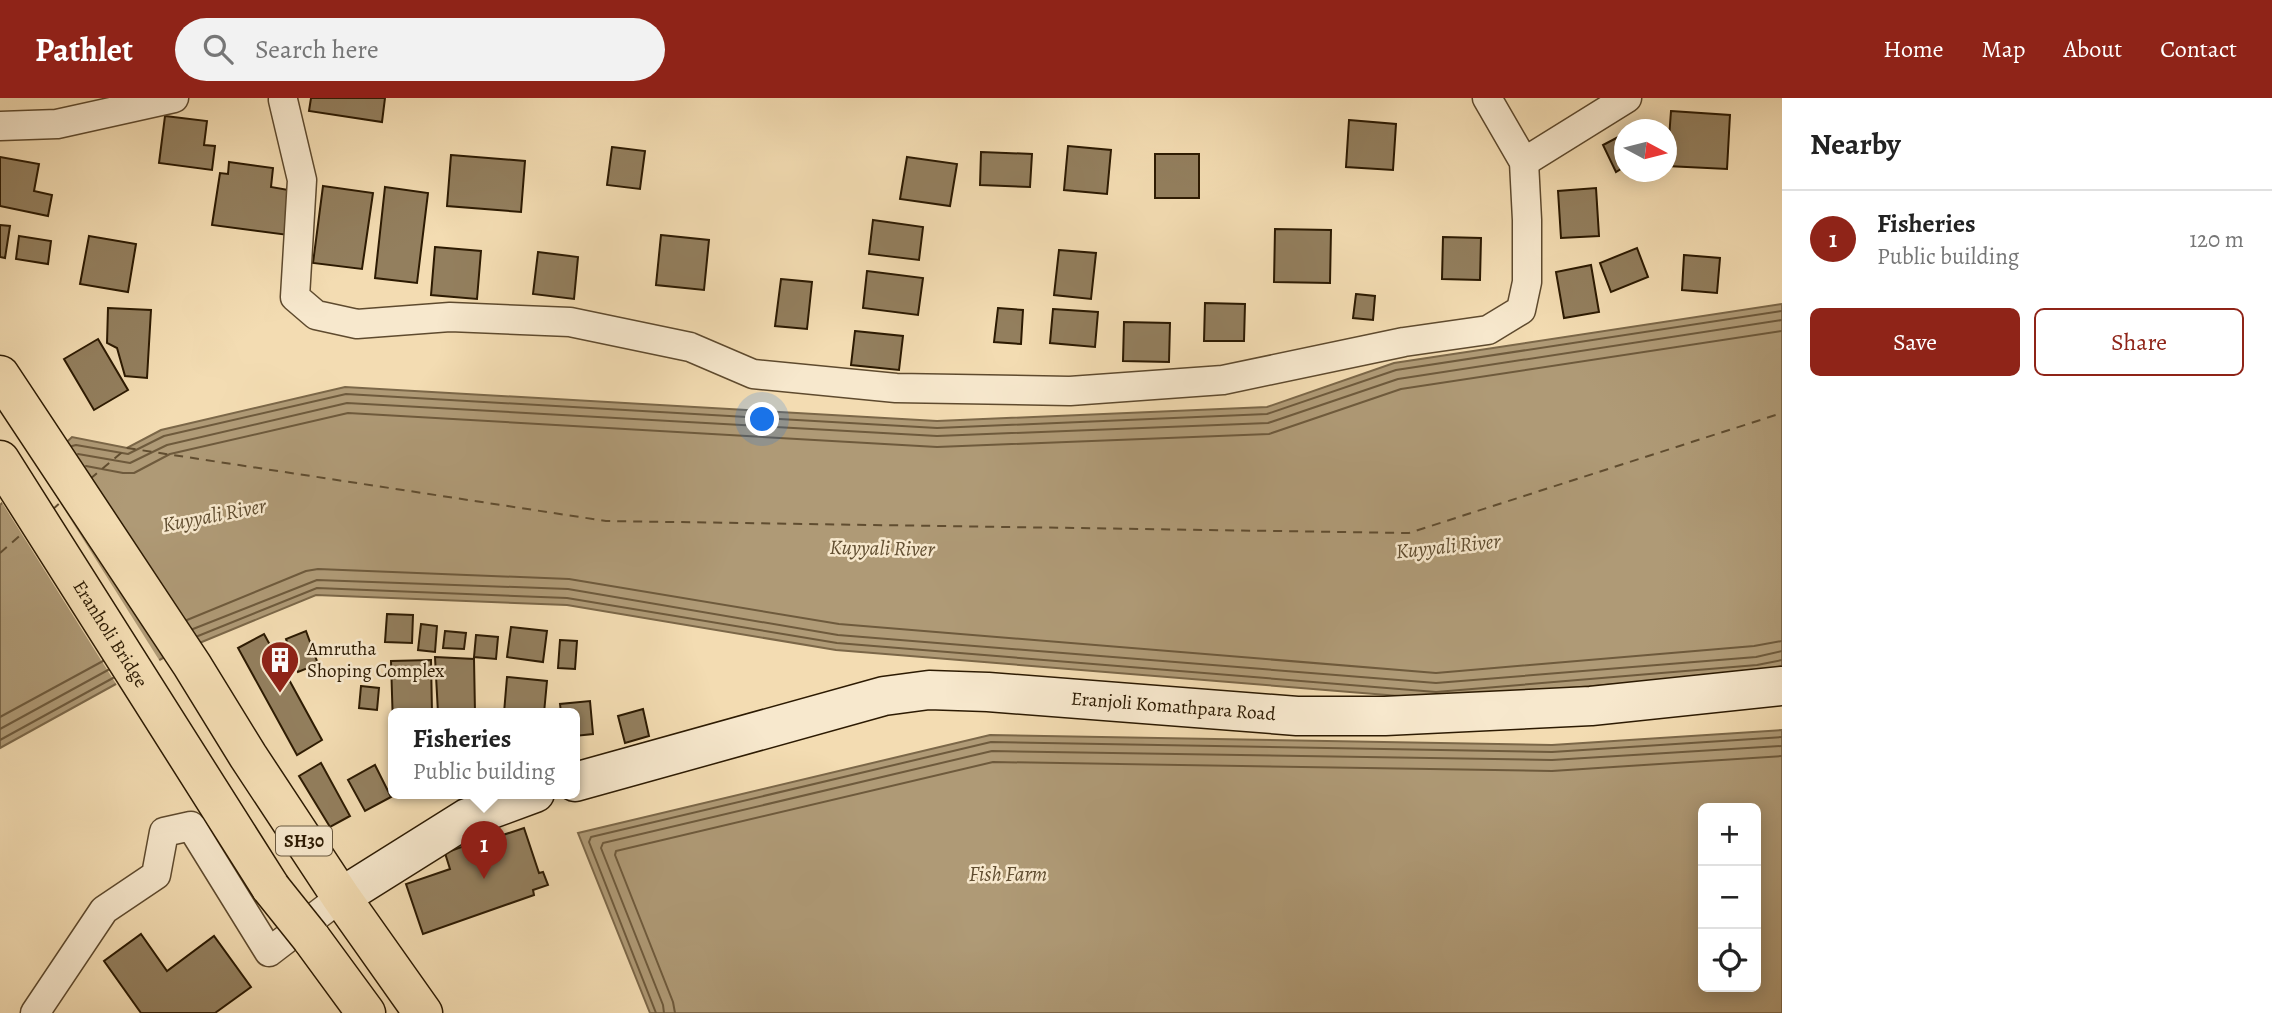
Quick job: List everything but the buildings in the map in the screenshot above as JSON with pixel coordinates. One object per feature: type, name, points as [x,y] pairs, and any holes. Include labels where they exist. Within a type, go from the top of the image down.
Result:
[{"type":"main road","name":"SH30","points":[[0,375],[192,665],[341,897],[423,1013]]},
{"type":"main road","name":"Eranholi Bridge","points":[[0,460],[220,811],[271,888],[366,1013]]},
{"type":"main road","name":"Eranjoli Komathpara Road","points":[[580,781],[884,696],[929,690],[1059,697],[1297,716],[1385,716],[1591,706],[1782,686]]},
{"type":"main road","points":[[341,897],[467,818],[519,799]]},
{"type":"street","points":[[0,125],[57,124],[174,98]]},
{"type":"street","points":[[278,99],[302,180],[295,297],[316,315],[357,324],[450,317],[570,322],[690,347],[753,374],[897,388],[1070,391],[1223,380],[1404,342],[1488,331],[1521,310],[1527,282],[1524,162],[1487,98]]},
{"type":"street","points":[[1524,162],[1627,98]]},
{"type":"street","points":[[35,1013],[104,910],[156,875],[164,832],[191,826],[269,952],[341,897]]},
{"type":"water","name":"Kuyyali River","points":[[1782,304],[1782,666],[1759,672],[1436,699],[836,650],[567,605],[316,595],[163,658],[0,748],[0,505],[72,437],[127,448],[161,430],[345,387],[937,421],[1267,407],[1394,363]]},
{"type":"water","name":"Fish Farm","points":[[1782,730],[1782,1013],[650,1013],[578,833],[990,735],[1552,745]]},
{"type":"pier","points":[[37,466],[161,663],[118,687],[1,501]]},
{"type":"ferry route","points":[[90,479],[127,448],[606,521],[1409,533],[1782,413]]},
{"type":"ferry route","points":[[52,510],[61,502]]},
{"type":"ferry route","points":[[0,553],[23,533]]},
{"type":"place","name":"Amrutha Shoping Complex","points":[[280,694]]},
{"type":"place","name":"Fisheries","points":[[484,879]]}]
